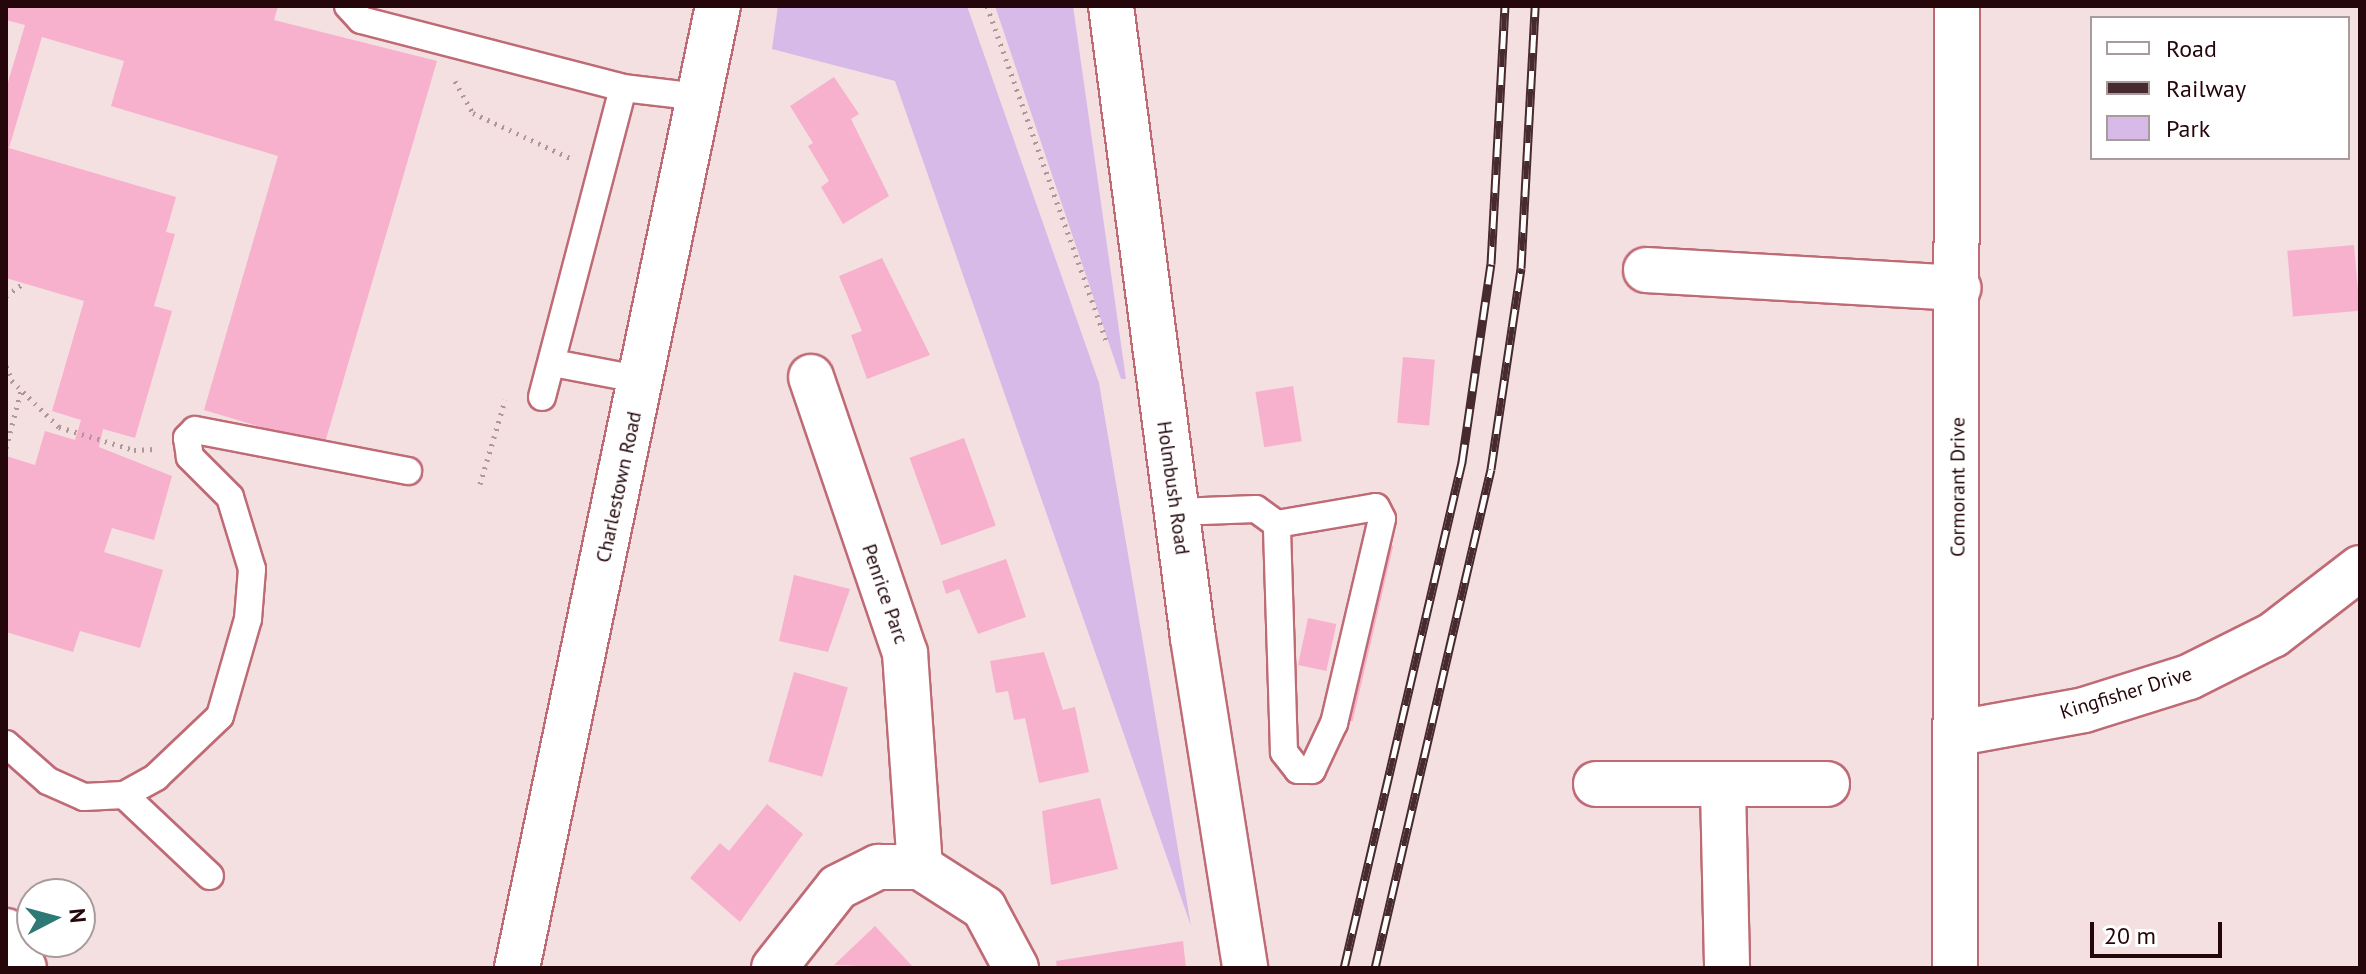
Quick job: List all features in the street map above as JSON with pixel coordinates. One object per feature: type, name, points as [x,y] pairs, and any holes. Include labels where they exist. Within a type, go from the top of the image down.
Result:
[{"type":"main road","name":"Charlestown Road","points":[[517,968],[718,6]]},
{"type":"main road","name":"Holmbush Road","points":[[1111,6],[1176,512],[1245,968]]},
{"type":"main road","name":"Cormorant Drive","points":[[1955,968],[1958,733],[1957,6]]},
{"type":"main road","points":[[1646,270],[1958,288]]},
{"type":"main road","name":"Penrice Parc","points":[[811,377],[905,653],[920,867]]},
{"type":"main road","name":"Kingfisher Drive","points":[[1958,733],[2084,710],[2189,677],[2273,635],[2360,568]]},
{"type":"main road","points":[[1596,784],[1723,788],[1827,784]]},
{"type":"main road","points":[[1723,788],[1727,968]]},
{"type":"main road","points":[[774,968],[838,887],[878,867],[920,867],[984,908],[1016,968]]},
{"type":"main road","points":[[6,931],[24,968]]},
{"type":"lane","points":[[348,6],[361,20],[623,88],[700,97]]},
{"type":"lane","points":[[542,397],[623,88]]},
{"type":"lane","points":[[553,363],[642,380]]},
{"type":"lane","points":[[6,744],[48,781],[84,797],[124,795],[156,777],[220,716],[248,619],[252,569],[244,534],[230,497],[188,447],[195,430],[206,429],[408,471]]},
{"type":"lane","points":[[1176,512],[1256,509],[1277,524],[1368,504],[1382,519],[1334,723],[1312,770],[1298,770],[1284,752],[1277,524]]},
{"type":"lane","points":[[124,795],[210,876]]},
{"type":"path","points":[[987,6],[1112,357]]},
{"type":"path","points":[[453,44],[447,68],[473,113],[518,128],[530,142],[574,159],[571,166]]},
{"type":"path","points":[[6,296],[24,283]]},
{"type":"path","points":[[6,366],[13,382]]},
{"type":"path","points":[[6,375],[59,427],[134,450],[188,447]]},
{"type":"path","points":[[6,448],[21,390]]},
{"type":"green space","points":[[778,6],[967,6],[1099,383],[1191,926],[895,81],[772,49]]},
{"type":"green space","points":[[995,6],[1073,6],[1126,379],[1121,379]]},
{"type":"building","points":[[6,6],[278,6],[274,20],[437,61],[324,446],[204,410],[278,156],[111,106],[124,61],[42,37],[9,148],[176,197],[166,232],[175,234],[154,306],[172,311],[135,438],[103,429],[99,447],[172,476],[154,540],[112,528],[104,552],[163,570],[140,648],[80,631],[73,652],[6,632],[6,456],[35,465],[45,431],[75,440],[81,420],[52,411],[84,301],[6,278],[6,89],[25,25],[6,20]]},
{"type":"building","points":[[834,77],[859,114],[851,119],[889,196],[843,224],[821,187],[829,181],[808,146],[813,143],[790,106]]},
{"type":"building","points":[[2354,245],[2360,311],[2293,317],[2287,251]]},
{"type":"building","points":[[882,258],[930,355],[867,379],[851,335],[862,331],[839,276]]},
{"type":"building","points":[[1403,357],[1435,360],[1429,426],[1397,423]]},
{"type":"building","points":[[1293,386],[1302,441],[1264,447],[1255,392]]},
{"type":"building","points":[[964,438],[996,525],[941,545],[909,458]]},
{"type":"building","points":[[1363,539],[1393,546],[1353,721],[1323,714]]},
{"type":"building","points":[[1006,559],[1026,617],[978,634],[959,589],[946,594],[942,581]]},
{"type":"building","points":[[794,575],[850,589],[828,652],[779,641]]},
{"type":"building","points":[[1308,618],[1336,624],[1326,671],[1298,665]]},
{"type":"building","points":[[1044,652],[1063,710],[1075,707],[1089,772],[1039,783],[1025,718],[1014,720],[1008,691],[996,693],[990,661]]},
{"type":"building","points":[[794,672],[848,687],[822,777],[768,761]]},
{"type":"building","points":[[1100,798],[1118,869],[1051,885],[1042,811]]},
{"type":"building","points":[[767,804],[803,834],[740,922],[690,878],[720,843],[729,851]]},
{"type":"building","points":[[875,926],[914,968],[834,965]]},
{"type":"building","points":[[1183,941],[1186,968],[1057,968],[1056,961]]},
{"type":"railway","points":[[1344,968],[1462,462],[1491,264],[1505,6]]},
{"type":"railway","points":[[1375,968],[1491,469],[1521,268],[1535,6]]}]
